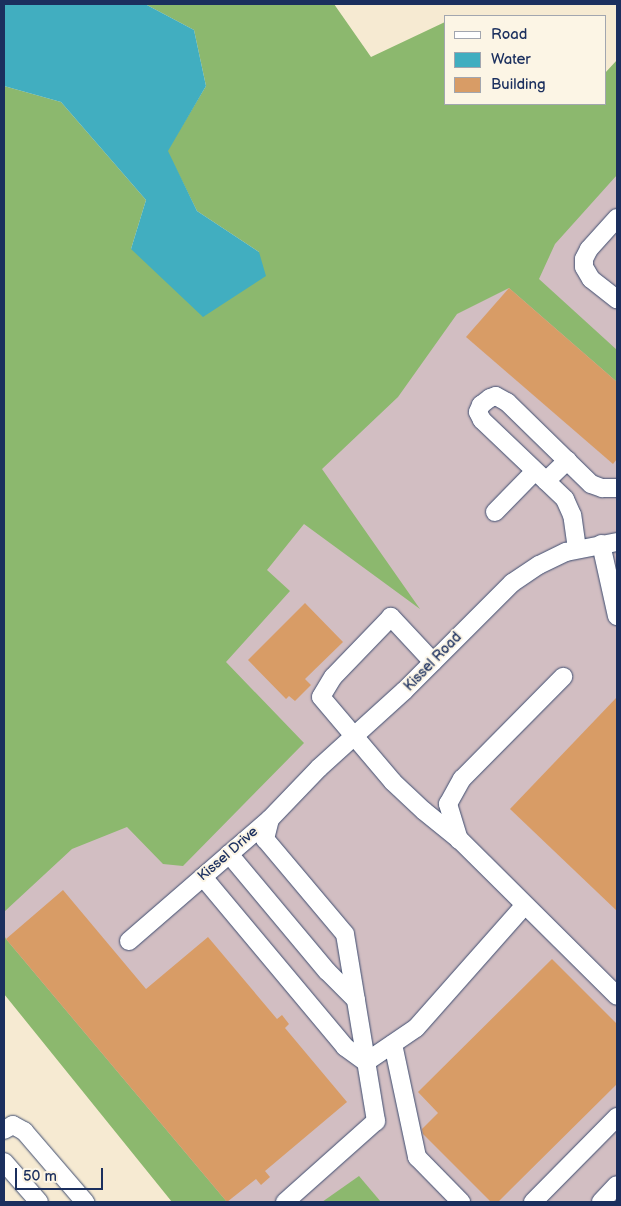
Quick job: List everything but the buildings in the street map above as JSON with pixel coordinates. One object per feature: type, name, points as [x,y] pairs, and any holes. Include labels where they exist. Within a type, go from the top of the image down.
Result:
[{"type":"street","points":[[617,218],[589,249],[584,259],[584,267],[591,279],[617,299]]},
{"type":"street","points":[[577,549],[572,515],[565,499],[479,416],[478,412],[481,405],[496,396],[507,402],[591,484],[602,488],[617,488]]},
{"type":"street","points":[[496,512],[540,476],[568,460]]},
{"type":"street","points":[[609,543],[617,616]]},
{"type":"street","name":"Kissel Road","points":[[270,818],[320,768],[433,662],[512,583],[538,565],[577,549],[609,543]]},
{"type":"street","points":[[433,662],[391,617],[333,677],[321,697],[354,738],[405,793],[460,840],[617,996]]},
{"type":"street","points":[[460,840],[448,804],[462,779],[563,677]]},
{"type":"street","points":[[270,818],[265,839],[345,934],[376,1121],[285,1202]]},
{"type":"street","name":"Kissel Drive","points":[[129,941],[270,818]]},
{"type":"street","points":[[229,854],[327,971],[356,1000]]},
{"type":"street","points":[[203,877],[344,1047],[366,1062]]},
{"type":"street","points":[[366,1062],[416,1028],[525,905]]},
{"type":"street","points":[[392,1044],[417,1157],[462,1202]]},
{"type":"street","points":[[533,1202],[617,1117]]},
{"type":"street","points":[[4,1130],[13,1125],[24,1131],[76,1199]]},
{"type":"street","points":[[4,1162],[39,1202]]},
{"type":"street","points":[[601,1202],[617,1185]]},
{"type":"shaded area","points":[[617,81],[617,1202],[182,1202],[4,981],[4,754],[606,105]]},
{"type":"green space","points":[[145,4],[334,4],[371,57],[444,22],[444,105],[606,105],[606,72],[617,60],[617,175],[555,244],[539,279],[617,350],[617,382],[509,288],[457,314],[398,397],[322,469],[420,609],[304,524],[267,570],[290,591],[226,662],[304,743],[183,866],[163,864],[127,827],[72,849],[4,912],[4,86],[61,102],[146,200],[131,249],[259,252],[197,211],[167,151],[206,86],[194,30]]},
{"type":"green space","points":[[4,935],[227,1202],[172,1202],[4,994]]},
{"type":"green space","points":[[359,1176],[381,1202],[322,1202]]},
{"type":"water","points":[[4,4],[145,4],[194,30],[206,86],[168,151],[197,211],[259,252],[266,276],[203,317],[131,249],[146,200],[61,102],[4,86]]}]
